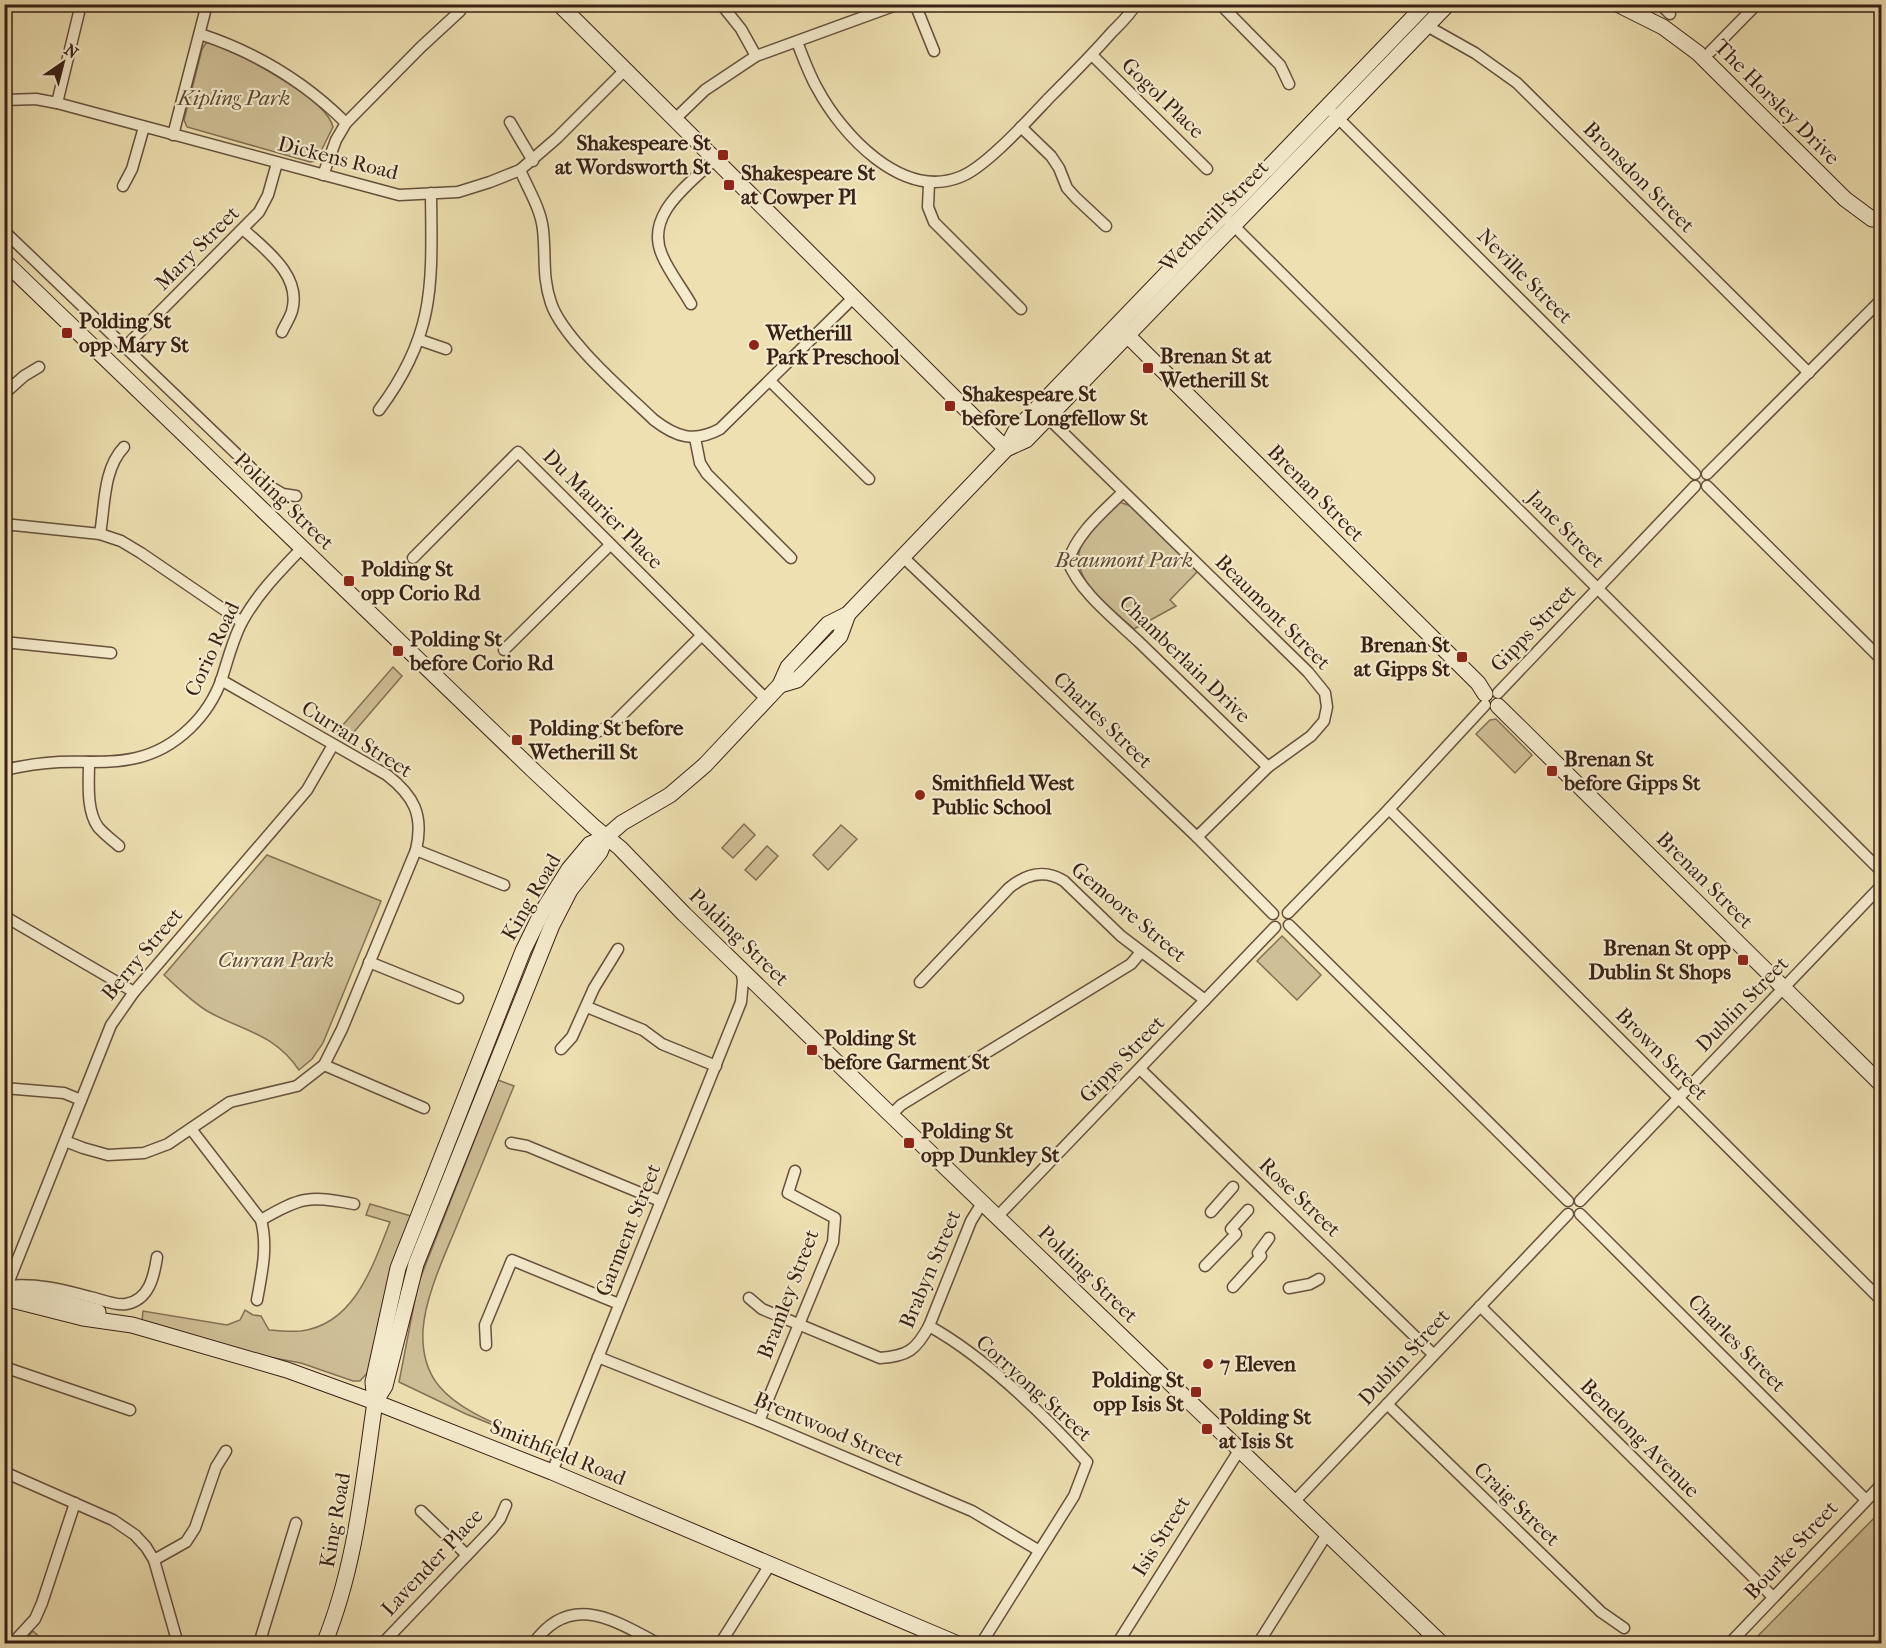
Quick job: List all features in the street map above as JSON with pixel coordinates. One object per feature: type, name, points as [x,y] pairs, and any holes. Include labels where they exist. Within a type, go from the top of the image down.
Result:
[{"type":"main road","points":[[559,4],[1006,449]]},
{"type":"main road","points":[[1404,27],[1417,4]]},
{"type":"main road","name":"Wetherill Street","points":[[606,837],[622,823],[670,795],[689,780],[780,685],[797,680],[840,636],[848,614],[1006,449],[1016,430],[1426,4]]},
{"type":"main road","name":"Wetherill Street","points":[[1006,449],[1026,440],[1048,418],[1448,4]]},
{"type":"main road","name":"The Horsley Drive","points":[[1617,4],[1663,27],[1698,53],[1845,199],[1876,224]]},
{"type":"main road","name":"The Horsley Drive","points":[[1641,4],[1679,27],[1710,52],[1849,191],[1876,224]]},
{"type":"main road","name":"Polding Street","points":[[4,261],[543,779],[648,875],[684,914],[891,1115],[1442,1644]]},
{"type":"main road","name":"Brenan Street","points":[[1116,324],[1881,1085]]},
{"type":"main road","name":"King Road","points":[[324,1644],[338,1611],[350,1565],[375,1402],[373,1382],[398,1269],[518,962],[542,912],[568,869],[590,844],[606,837]]},
{"type":"main road","name":"Smithfield Road","points":[[5,1289],[119,1311],[132,1325]]},
{"type":"main road","name":"Smithfield Road","points":[[5,1289],[91,1320],[132,1325],[287,1370],[375,1402],[552,1472],[958,1644]]},
{"type":"street","points":[[57,103],[81,4]]},
{"type":"street","points":[[173,135],[207,4]]},
{"type":"street","points":[[721,4],[741,29],[756,56]]},
{"type":"street","points":[[864,4],[868,16]]},
{"type":"street","points":[[675,119],[705,90],[756,56],[899,4]]},
{"type":"street","points":[[915,4],[934,51]]},
{"type":"street","points":[[797,42],[816,87],[830,109],[853,136],[881,163],[895,172],[928,183],[945,182],[962,177],[976,169],[1092,55],[1136,4]]},
{"type":"street","points":[[1220,4],[1280,65],[1288,84]]},
{"type":"street","points":[[1660,4],[1670,14]]},
{"type":"street","points":[[1710,52],[1757,4]]},
{"type":"street","points":[[324,175],[336,140],[346,123],[420,47],[460,11]]},
{"type":"street","name":"Bronsdon Street","points":[[1427,26],[1475,53],[1516,83],[1809,373]]},
{"type":"street","points":[[200,34],[247,51],[270,64],[304,87],[346,123]]},
{"type":"street","name":"Gogol Place","points":[[1092,55],[1207,169]]},
{"type":"street","name":"Dickens Road","points":[[4,100],[36,99],[57,103],[399,195],[430,194],[458,192],[520,171],[533,161],[625,70]]},
{"type":"street","name":"Neville Street","points":[[1327,106],[1695,474]]},
{"type":"street","points":[[510,122],[533,161]]},
{"type":"street","points":[[123,186],[132,169],[144,127]]},
{"type":"street","points":[[1021,127],[1051,156],[1067,188],[1106,225]]},
{"type":"street","points":[[691,304],[662,254],[657,237],[659,221],[668,206],[715,159]]},
{"type":"street","name":"Mary Street","points":[[125,347],[244,230],[259,212],[268,195],[277,163]]},
{"type":"street","points":[[520,171],[537,208],[543,229],[544,281],[552,306],[564,328],[666,430],[695,438],[720,429],[854,297]]},
{"type":"street","points":[[928,183],[928,207],[934,222],[1021,309]]},
{"type":"street","points":[[379,410],[397,386],[420,340],[430,294],[430,194]]},
{"type":"street","name":"Jane Street","points":[[1222,214],[1881,872]]},
{"type":"street","points":[[244,230],[279,263],[291,283],[292,310],[282,332]]},
{"type":"street","points":[[4,231],[271,487],[283,494],[296,496]]},
{"type":"street","points":[[1881,299],[1707,480],[1702,488],[1695,486],[1693,480],[1695,474],[1701,472],[1707,480],[1881,660]]},
{"type":"street","points":[[420,340],[446,350]]},
{"type":"street","points":[[4,394],[39,366]]},
{"type":"street","points":[[770,381],[869,479]]},
{"type":"street","name":"Beaumont Street","points":[[1048,418],[1300,664],[1325,693],[1326,714],[1318,729],[1268,767],[1197,837]]},
{"type":"street","points":[[695,438],[700,463],[707,474],[791,558]]},
{"type":"street","points":[[100,534],[110,466],[124,447]]},
{"type":"street","name":"Du Maurier Place","points":[[413,558],[519,452],[767,700]]},
{"type":"street","name":"Gipps Street","points":[[1288,913],[1695,486]]},
{"type":"street","name":"Chamberlain Drive","points":[[1123,492],[1073,546],[1068,561],[1072,572],[1115,619],[1268,767]]},
{"type":"street","points":[[4,524],[100,534],[121,541],[242,622]]},
{"type":"street","points":[[504,650],[610,545]]},
{"type":"street","name":"Corio Road","points":[[4,770],[39,764],[135,759],[173,742],[198,721],[209,705],[222,680],[242,622],[266,587],[302,548]]},
{"type":"street","name":"Charles Street","points":[[903,557],[1197,837],[1273,914]]},
{"type":"street","points":[[593,734],[613,724],[701,636]]},
{"type":"street","points":[[4,642],[111,653]]},
{"type":"street","name":"Curran Street","points":[[65,1141],[108,1155],[134,1155],[168,1144],[230,1102],[297,1086],[324,1065],[416,850],[418,821],[410,796],[404,788],[222,680]]},
{"type":"street","name":"Berry Street","points":[[5,1289],[111,1025],[134,992],[307,790],[333,746]]},
{"type":"street","points":[[88,762],[90,803],[94,821],[119,846]]},
{"type":"street","name":"Brown Street","points":[[1389,809],[1881,1301]]},
{"type":"street","points":[[416,850],[504,885]]},
{"type":"street","name":"Gemoore Street","points":[[920,982],[1009,888],[1034,875],[1055,875],[1141,952],[1205,1000]]},
{"type":"street","name":"Dublin Street","points":[[1580,1201],[1881,885]]},
{"type":"street","points":[[1280,910],[1288,913],[1291,919],[1289,925],[1284,929],[1275,927],[1271,920],[1273,914],[1280,910]]},
{"type":"street","points":[[4,916],[134,992]]},
{"type":"street","points":[[1289,925],[1568,1201]]},
{"type":"street","name":"Gipps Street","points":[[997,1217],[1275,927]]},
{"type":"street","points":[[561,1049],[572,1038],[594,988],[618,949]]},
{"type":"street","points":[[891,1115],[901,1106],[1131,964],[1141,952]]},
{"type":"street","points":[[369,962],[458,998]]},
{"type":"street","name":"Garment Street","points":[[552,1472],[741,1002],[743,981],[741,969]]},
{"type":"street","points":[[741,1002],[755,993],[768,995]]},
{"type":"street","points":[[587,1007],[643,1030],[662,1044],[716,1066]]},
{"type":"street","points":[[324,1065],[424,1108]]},
{"type":"street","name":"Rose Street","points":[[1140,1068],[1433,1354]]},
{"type":"street","points":[[4,1088],[64,1093],[81,1100]]},
{"type":"street","points":[[191,1129],[261,1220],[265,1234],[265,1254],[257,1299]]},
{"type":"street","points":[[510,1143],[527,1146],[660,1201]]},
{"type":"street","name":"Bramley Street","points":[[759,1421],[833,1242],[835,1218],[788,1193],[795,1171]]},
{"type":"street","points":[[1211,1212],[1233,1187]]},
{"type":"street","points":[[261,1220],[288,1204],[303,1200],[326,1198],[354,1203]]},
{"type":"street","points":[[1573,1198],[1580,1201],[1583,1209],[1580,1214],[1574,1216],[1568,1214],[1565,1207],[1568,1201],[1573,1198]]},
{"type":"street","name":"Brabyn Street","points":[[749,1298],[762,1309],[880,1358],[897,1357],[913,1350],[921,1342],[971,1221],[982,1203]]},
{"type":"street","points":[[1205,1266],[1234,1232],[1248,1210]]},
{"type":"street","name":"Dublin Street","points":[[1294,1502],[1568,1214]]},
{"type":"street","name":"Charles Street","points":[[1580,1214],[1866,1500]]},
{"type":"street","points":[[1233,1287],[1260,1254],[1269,1238]]},
{"type":"street","points":[[119,1311],[147,1289],[153,1278],[157,1257]]},
{"type":"street","points":[[486,1345],[485,1324],[512,1260],[619,1304]]},
{"type":"street","points":[[1290,1288],[1310,1284],[1319,1279]]},
{"type":"street","name":"Benelong Avenue","points":[[1480,1306],[1773,1597]]},
{"type":"street","name":"Corryong Street","points":[[929,1326],[941,1332],[1001,1377],[1087,1462],[1074,1496],[981,1644]]},
{"type":"street","name":"Brentwood Street","points":[[598,1358],[759,1421],[972,1511],[1038,1550]]},
{"type":"street","points":[[4,1367],[130,1410]]},
{"type":"street","name":"Craig Street","points":[[1387,1404],[1601,1612],[1624,1628]]},
{"type":"street","name":"Isis Street","points":[[1117,1644],[1240,1449]]},
{"type":"street","points":[[154,1560],[186,1542],[195,1528],[216,1467],[226,1451]]},
{"type":"street","points":[[4,1472],[113,1520],[135,1535],[154,1560],[178,1644]]},
{"type":"street","name":"Bourke Street","points":[[1729,1644],[1881,1484]]},
{"type":"street","points":[[12,1644],[34,1619],[42,1603],[75,1503]]},
{"type":"street","name":"Lavender Place","points":[[382,1644],[500,1519],[506,1505]]},
{"type":"street","points":[[421,1511],[467,1555]]},
{"type":"street","points":[[259,1644],[296,1523]]},
{"type":"street","points":[[1258,1644],[1327,1534]]},
{"type":"street","points":[[720,1644],[771,1563]]},
{"type":"street","points":[[533,1644],[550,1623],[579,1612],[601,1615],[659,1644]]},
{"type":"green space","name":"Kipling Park","points":[[210,42],[240,56],[299,90],[327,115],[333,127],[316,161],[310,162],[187,127],[184,120],[202,49],[206,43]]},
{"type":"green space","name":"Beaumont Park","points":[[1119,502],[1131,506],[1198,571],[1170,600],[1176,606],[1134,629],[1092,589],[1079,566],[1079,553],[1084,540]]},
{"type":"green space","points":[[393,667],[402,676],[347,740],[335,734]]},
{"type":"green space","points":[[1496,719],[1532,755],[1515,773],[1476,734],[1490,720]]},
{"type":"green space","points":[[744,824],[755,835],[733,858],[722,848]]},
{"type":"green space","points":[[841,825],[857,839],[828,870],[813,855]]},
{"type":"green space","points":[[767,846],[778,856],[756,880],[745,870]]},
{"type":"green space","name":"Curran Park","points":[[267,855],[381,901],[323,1043],[312,1059],[299,1070],[279,1048],[268,1040],[207,1011],[164,975]]},
{"type":"green space","points":[[1282,936],[1321,975],[1297,1000],[1257,961]]},
{"type":"green space","points":[[498,1080],[514,1086],[435,1279],[424,1318],[423,1345],[431,1373],[449,1396],[473,1412],[541,1444],[466,1414],[399,1382],[418,1284]]},
{"type":"green space","points":[[370,1204],[411,1216],[369,1371],[360,1381],[353,1381],[301,1363],[268,1357],[142,1321],[143,1311],[227,1325],[240,1320],[245,1310],[253,1315],[261,1316],[269,1330],[301,1331],[320,1326],[335,1317],[348,1305],[369,1274],[377,1256],[390,1222],[366,1215]]},
{"type":"green space","points":[[1881,1511],[1881,1643],[1751,1643]]},
{"type":"green space","points":[[33,1631],[46,1643],[21,1643]]},
{"type":"place","name":"Shakespeare St at Wordsworth St","points":[[723,155]]},
{"type":"place","name":"Shakespeare St at Cowper Pl","points":[[729,185]]},
{"type":"place","name":"Polding St opp Mary St","points":[[67,333]]},
{"type":"place","name":"Wetherill Park Preschool","points":[[754,345]]},
{"type":"place","name":"Brenan St at Wetherill St","points":[[1148,368]]},
{"type":"place","name":"Shakespeare St before Longfellow St","points":[[950,406]]},
{"type":"place","name":"Polding St opp Corio Rd","points":[[349,581]]},
{"type":"place","name":"Polding St before Corio Rd","points":[[398,651]]},
{"type":"place","name":"Brenan St at Gipps St","points":[[1462,657]]},
{"type":"place","name":"Polding St before Wetherill St","points":[[517,740]]},
{"type":"place","name":"Brenan St before Gipps St","points":[[1552,771]]},
{"type":"place","name":"Smithfield West Public School","points":[[920,795]]},
{"type":"place","name":"Brenan St opp Dublin St Shops","points":[[1743,960]]},
{"type":"place","name":"Polding St before Garment St","points":[[812,1050]]},
{"type":"place","name":"Polding St opp Dunkley St","points":[[909,1143]]},
{"type":"place","name":"7 Eleven","points":[[1208,1364]]},
{"type":"place","name":"Polding St opp Isis St","points":[[1196,1392]]},
{"type":"place","name":"Polding St at Isis St","points":[[1207,1429]]}]
